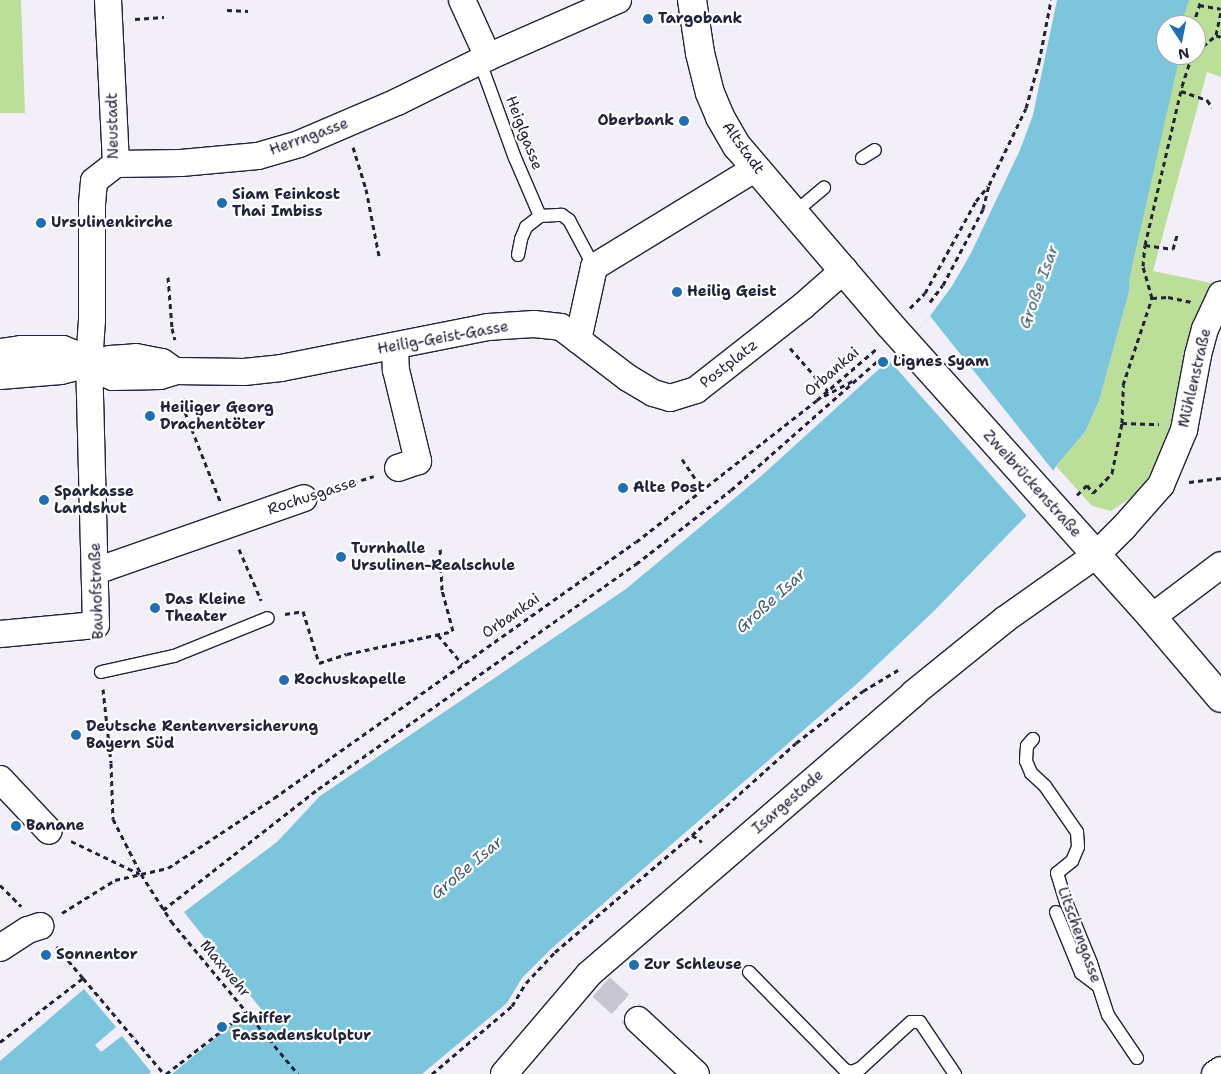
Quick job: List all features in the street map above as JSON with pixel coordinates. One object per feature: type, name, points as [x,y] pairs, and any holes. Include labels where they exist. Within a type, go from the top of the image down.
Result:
[{"type":"street","name":"Neustadt","points":[[89,363],[94,181],[116,164],[108,0]]},
{"type":"street","points":[[462,0],[484,60]]},
{"type":"street","name":"Herrngasse","points":[[116,164],[181,163],[258,156],[299,144],[618,0]]},
{"type":"street","name":"Altstadt","points":[[692,0],[700,52],[710,93],[720,117],[737,146],[844,270]]},
{"type":"street","points":[[578,340],[594,267],[756,168]]},
{"type":"street","name":"Zweibrückenstraße","points":[[844,270],[1042,496],[1152,617],[1221,698]]},
{"type":"street","name":"Postplatz","points":[[578,340],[628,378],[653,393],[670,398],[696,390],[774,330],[844,270]]},
{"type":"street","name":"Mühlenstraße","points":[[1096,555],[1161,485],[1184,430],[1198,355],[1205,329],[1219,300]]},
{"type":"street","name":"Heilig-Geist-Gasse","points":[[181,371],[244,372],[281,368],[488,327],[534,324],[561,327],[578,340]]},
{"type":"street","points":[[395,346],[396,370],[418,461],[398,468]]},
{"type":"street","points":[[0,352],[21,349],[63,349],[89,363]]},
{"type":"street","points":[[0,376],[61,371],[89,363],[136,357],[162,362],[181,371]]},
{"type":"street","name":"Bauhofstraße","points":[[0,634],[96,625],[89,363]]},
{"type":"street","name":"Rochusgasse","points":[[96,571],[304,498]]},
{"type":"street","name":"Isargestade","points":[[504,1074],[595,980],[914,694],[1004,620],[1096,555]]},
{"type":"street","points":[[1152,617],[1221,564]]},
{"type":"street","points":[[0,779],[49,831]]},
{"type":"street","points":[[0,948],[28,930],[40,926]]},
{"type":"street","points":[[638,1020],[696,1074]]},
{"type":"street","points":[[1215,1074],[1221,1070]]},
{"type":"lane","name":"Heiglgasse","points":[[484,60],[515,158],[540,216]]},
{"type":"lane","points":[[862,158],[875,150]]},
{"type":"lane","points":[[795,212],[824,188]]},
{"type":"lane","points":[[518,255],[521,239],[526,227],[540,216],[562,215],[569,220],[594,267]]},
{"type":"lane","points":[[101,672],[174,656],[268,618]]},
{"type":"lane","name":"Litschengasse","points":[[1033,739],[1027,746],[1026,761],[1031,773],[1045,786],[1077,832],[1078,847],[1072,861],[1057,873],[1108,1015],[1138,1058]]},
{"type":"lane","points":[[1056,912],[1081,972],[1098,986]]},
{"type":"lane","points":[[749,972],[845,1070],[852,1072],[861,1068],[911,1022],[920,1022],[955,1074]]},
{"type":"path","points":[[898,333],[925,293],[976,201],[988,185],[1026,108],[1051,0]]},
{"type":"path","points":[[1196,15],[1200,0]]},
{"type":"path","points":[[1199,6],[1221,11],[1216,36],[1206,44]]},
{"type":"path","points":[[227,10],[248,11]]},
{"type":"path","points":[[1216,36],[1221,37]]},
{"type":"path","points":[[1087,485],[1093,493],[1112,473],[1122,423],[1123,385],[1152,298],[1144,266],[1144,245],[1189,65]]},
{"type":"path","points":[[1181,91],[1207,100],[1212,107]]},
{"type":"path","points":[[346,124],[366,189],[379,256]]},
{"type":"path","points":[[930,302],[942,285],[984,209],[988,185]]},
{"type":"path","points":[[1144,245],[1173,249],[1177,235]]},
{"type":"path","points":[[168,276],[172,328],[181,371],[185,412],[268,618],[303,611],[319,663],[347,654],[453,631],[442,590],[440,546]]},
{"type":"path","points":[[1152,298],[1168,297],[1204,305],[1219,300]]},
{"type":"path","points":[[774,330],[828,391]]},
{"type":"path","name":"Orbankai","points":[[40,926],[115,880],[168,868],[274,798],[636,542],[817,400],[876,349]]},
{"type":"path","points":[[164,910],[318,789],[643,558],[732,490],[872,366]]},
{"type":"path","points":[[817,400],[863,375]]},
{"type":"path","points":[[1122,423],[1153,422],[1184,430]]},
{"type":"path","points":[[682,458],[703,490]]},
{"type":"path","name":"Rochusgasse","points":[[304,498],[398,468]]},
{"type":"path","points":[[438,635],[462,664]]},
{"type":"path","points":[[432,1074],[512,1006],[526,984],[555,952],[726,806],[796,743],[863,691],[902,668]]},
{"type":"path","name":"Maxwehr","points":[[101,672],[111,763],[113,819],[141,874],[164,910],[298,1074]]},
{"type":"path","points":[[49,831],[141,874]]},
{"type":"path","points":[[40,926],[165,1074],[246,1012]]},
{"type":"path","points":[[0,1042],[82,978]]},
{"type":"green space","points":[[0,0],[21,0],[25,113],[0,113]]},
{"type":"green space","points":[[1189,0],[1221,0],[1221,77],[1207,72],[1153,271],[1221,285],[1190,339],[1166,442],[1141,491],[1111,511],[1092,506],[1056,466],[1085,432],[1099,401],[1129,292],[1130,276],[1177,65],[1206,65],[1206,15],[1183,15]]},
{"type":"water","name":"Große Isar","points":[[1057,0],[1189,0],[1184,15],[1156,15],[1156,65],[1178,65],[1130,276],[1129,292],[1099,401],[1085,432],[1056,466],[1028,514],[935,610],[859,682],[552,948],[522,978],[507,1003],[422,1074],[172,1074],[240,1018],[254,1022],[265,1014],[184,912],[277,842],[320,796],[626,589],[760,477],[889,360],[930,316],[952,286],[971,253],[1020,150],[1033,115]]},
{"type":"water","points":[[84,989],[116,1027],[95,1045],[101,1052],[122,1036],[151,1072],[149,1074],[0,1074],[0,1061]]},
{"type":"pier","points":[[930,316],[1055,473],[1027,516],[889,360]]},
{"type":"tunnel","points":[[601,987],[638,1020]]},
{"type":"place","name":"Targobank","points":[[648,19]]},
{"type":"place","name":"Oberbank","points":[[684,121]]},
{"type":"place","name":"Siam Feinkost Thai Imbiss","points":[[222,203]]},
{"type":"place","name":"Ursulinenkirche","points":[[41,223]]},
{"type":"place","name":"Heilig Geist","points":[[677,292]]},
{"type":"place","name":"Lignes Syam","points":[[883,362]]},
{"type":"place","name":"Heiliger Georg Drachentöter","points":[[150,416]]},
{"type":"place","name":"Alte Post","points":[[623,488]]},
{"type":"place","name":"Sparkasse Landshut","points":[[44,500]]},
{"type":"place","name":"Turnhalle Ursulinen-Realschule","points":[[341,557]]},
{"type":"place","name":"Das Kleine Theater","points":[[155,608]]},
{"type":"place","name":"Rochuskapelle","points":[[284,680]]},
{"type":"place","name":"Deutsche Rentenversicherung Bayern Süd","points":[[76,735]]},
{"type":"place","name":"Banane","points":[[16,826]]},
{"type":"place","name":"Sonnentor","points":[[46,955]]},
{"type":"place","name":"Zur Schleuse","points":[[634,965]]},
{"type":"place","name":"Schiffer Fassadenskulptur","points":[[222,1027]]}]
